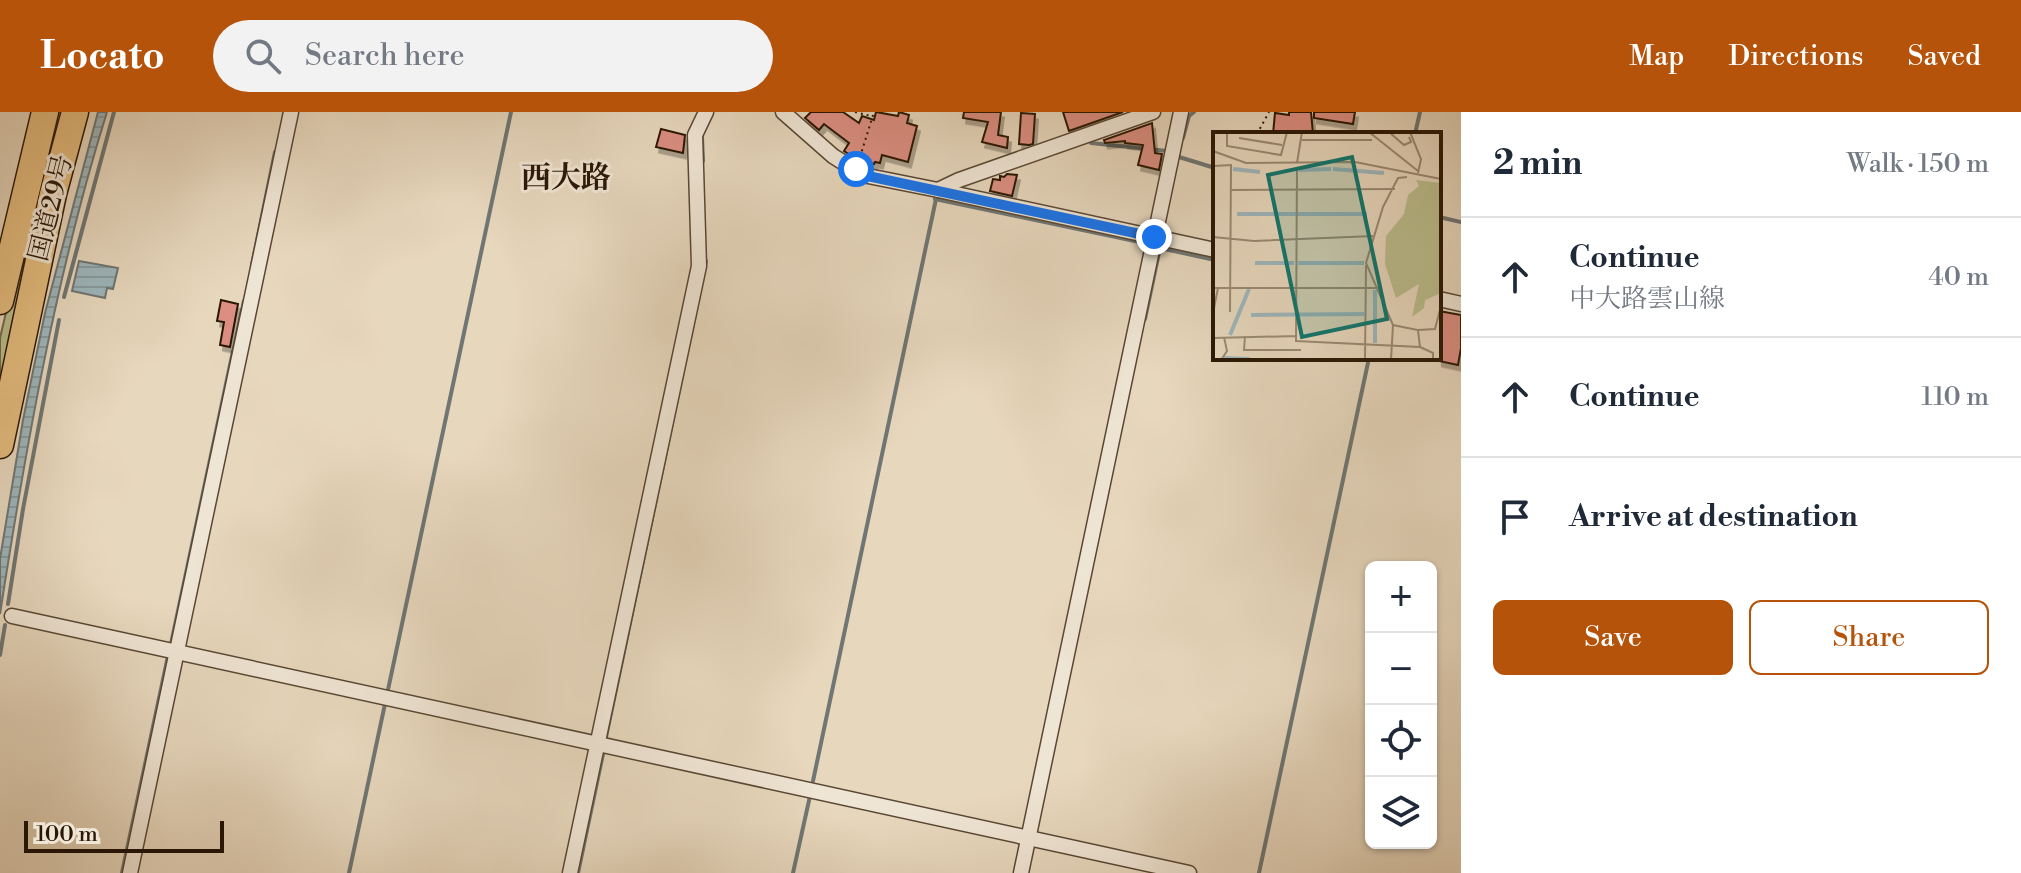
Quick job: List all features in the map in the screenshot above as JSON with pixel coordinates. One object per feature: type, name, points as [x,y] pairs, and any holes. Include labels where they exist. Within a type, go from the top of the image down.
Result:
[{"type":"highway","name":"国道29号","points":[[0,301],[45,112]]},
{"type":"highway","name":"国道29号","points":[[0,445],[27,309],[75,112]]},
{"type":"street","points":[[130,873],[291,112]]},
{"type":"street","points":[[570,873],[699,266],[695,135],[706,112]]},
{"type":"street","points":[[783,112],[833,156],[863,175],[1213,250]]},
{"type":"street","points":[[938,190],[1153,112]]},
{"type":"street","points":[[1021,873],[1181,112]]},
{"type":"street","points":[[1441,299],[1461,304]]},
{"type":"street","points":[[12,616],[1189,873]]},
{"type":"path","points":[[855,112],[873,114],[856,169]]},
{"type":"path","points":[[1258,132],[1269,112]]},
{"type":"green space","points":[[53,112],[67,112],[0,392],[0,338]]},
{"type":"water","points":[[98,112],[107,112],[72,236],[44,361],[0,614],[0,559],[23,420],[45,313]]},
{"type":"water","points":[[79,261],[118,268],[113,289],[107,288],[105,298],[72,291]]},
{"type":"building","points":[[811,112],[843,112],[859,123],[862,116],[874,120],[876,112],[909,115],[907,123],[917,126],[908,162],[882,155],[880,163],[874,164],[856,159],[844,151],[849,143],[824,124],[819,130],[805,118]]},
{"type":"building","points":[[964,112],[1001,112],[998,135],[1008,137],[1007,148],[982,142],[988,122],[963,118]]},
{"type":"building","points":[[1063,112],[1123,112],[1069,131]]},
{"type":"building","points":[[1289,112],[1311,112],[1313,132],[1273,132],[1275,113],[1289,115]]},
{"type":"building","points":[[1314,112],[1355,112],[1353,124],[1314,118]]},
{"type":"building","points":[[1021,113],[1035,114],[1033,144],[1019,144]]},
{"type":"building","points":[[1152,123],[1155,153],[1162,154],[1159,170],[1138,165],[1143,145],[1125,141],[1105,143],[1104,140]]},
{"type":"building","points":[[661,129],[685,135],[683,153],[656,147]]},
{"type":"building","points":[[1017,175],[1012,196],[990,191],[993,179],[1000,180],[1000,176]]},
{"type":"building","points":[[221,300],[238,304],[230,347],[220,345],[224,322],[217,321]]},
{"type":"building","points":[[1441,311],[1461,315],[1458,365],[1439,361]]},
{"type":"waterway","points":[[64,297],[114,112]]},
{"type":"waterway","points":[[349,873],[511,112]]},
{"type":"waterway","points":[[1183,138],[1189,116],[1194,112]]},
{"type":"waterway","points":[[1415,132],[1420,112]]},
{"type":"waterway","points":[[702,137],[703,161]]},
{"type":"waterway","points":[[1091,143],[1167,151]]},
{"type":"waterway","points":[[252,265],[275,152]]},
{"type":"waterway","points":[[1179,157],[1213,167]]},
{"type":"waterway","points":[[935,199],[1144,243]]},
{"type":"waterway","points":[[813,781],[936,199]]},
{"type":"waterway","points":[[1441,217],[1461,222]]},
{"type":"waterway","points":[[1145,319],[1160,248],[1213,260]]},
{"type":"waterway","points":[[606,737],[706,261]]},
{"type":"waterway","points":[[234,349],[244,301]]},
{"type":"waterway","points":[[8,604],[59,320]]},
{"type":"waterway","points":[[171,644],[233,351]]},
{"type":"waterway","points":[[1259,873],[1369,360]]},
{"type":"waterway","points":[[0,655],[5,625]]},
{"type":"waterway","points":[[122,873],[168,656]]},
{"type":"waterway","points":[[578,873],[603,754]]},
{"type":"waterway","points":[[793,873],[810,796]]},
{"type":"district","name":"西大路","points":[[566,178]]},
{"type":"route","points":[[856,169],[863,175],[1154,237]]}]
